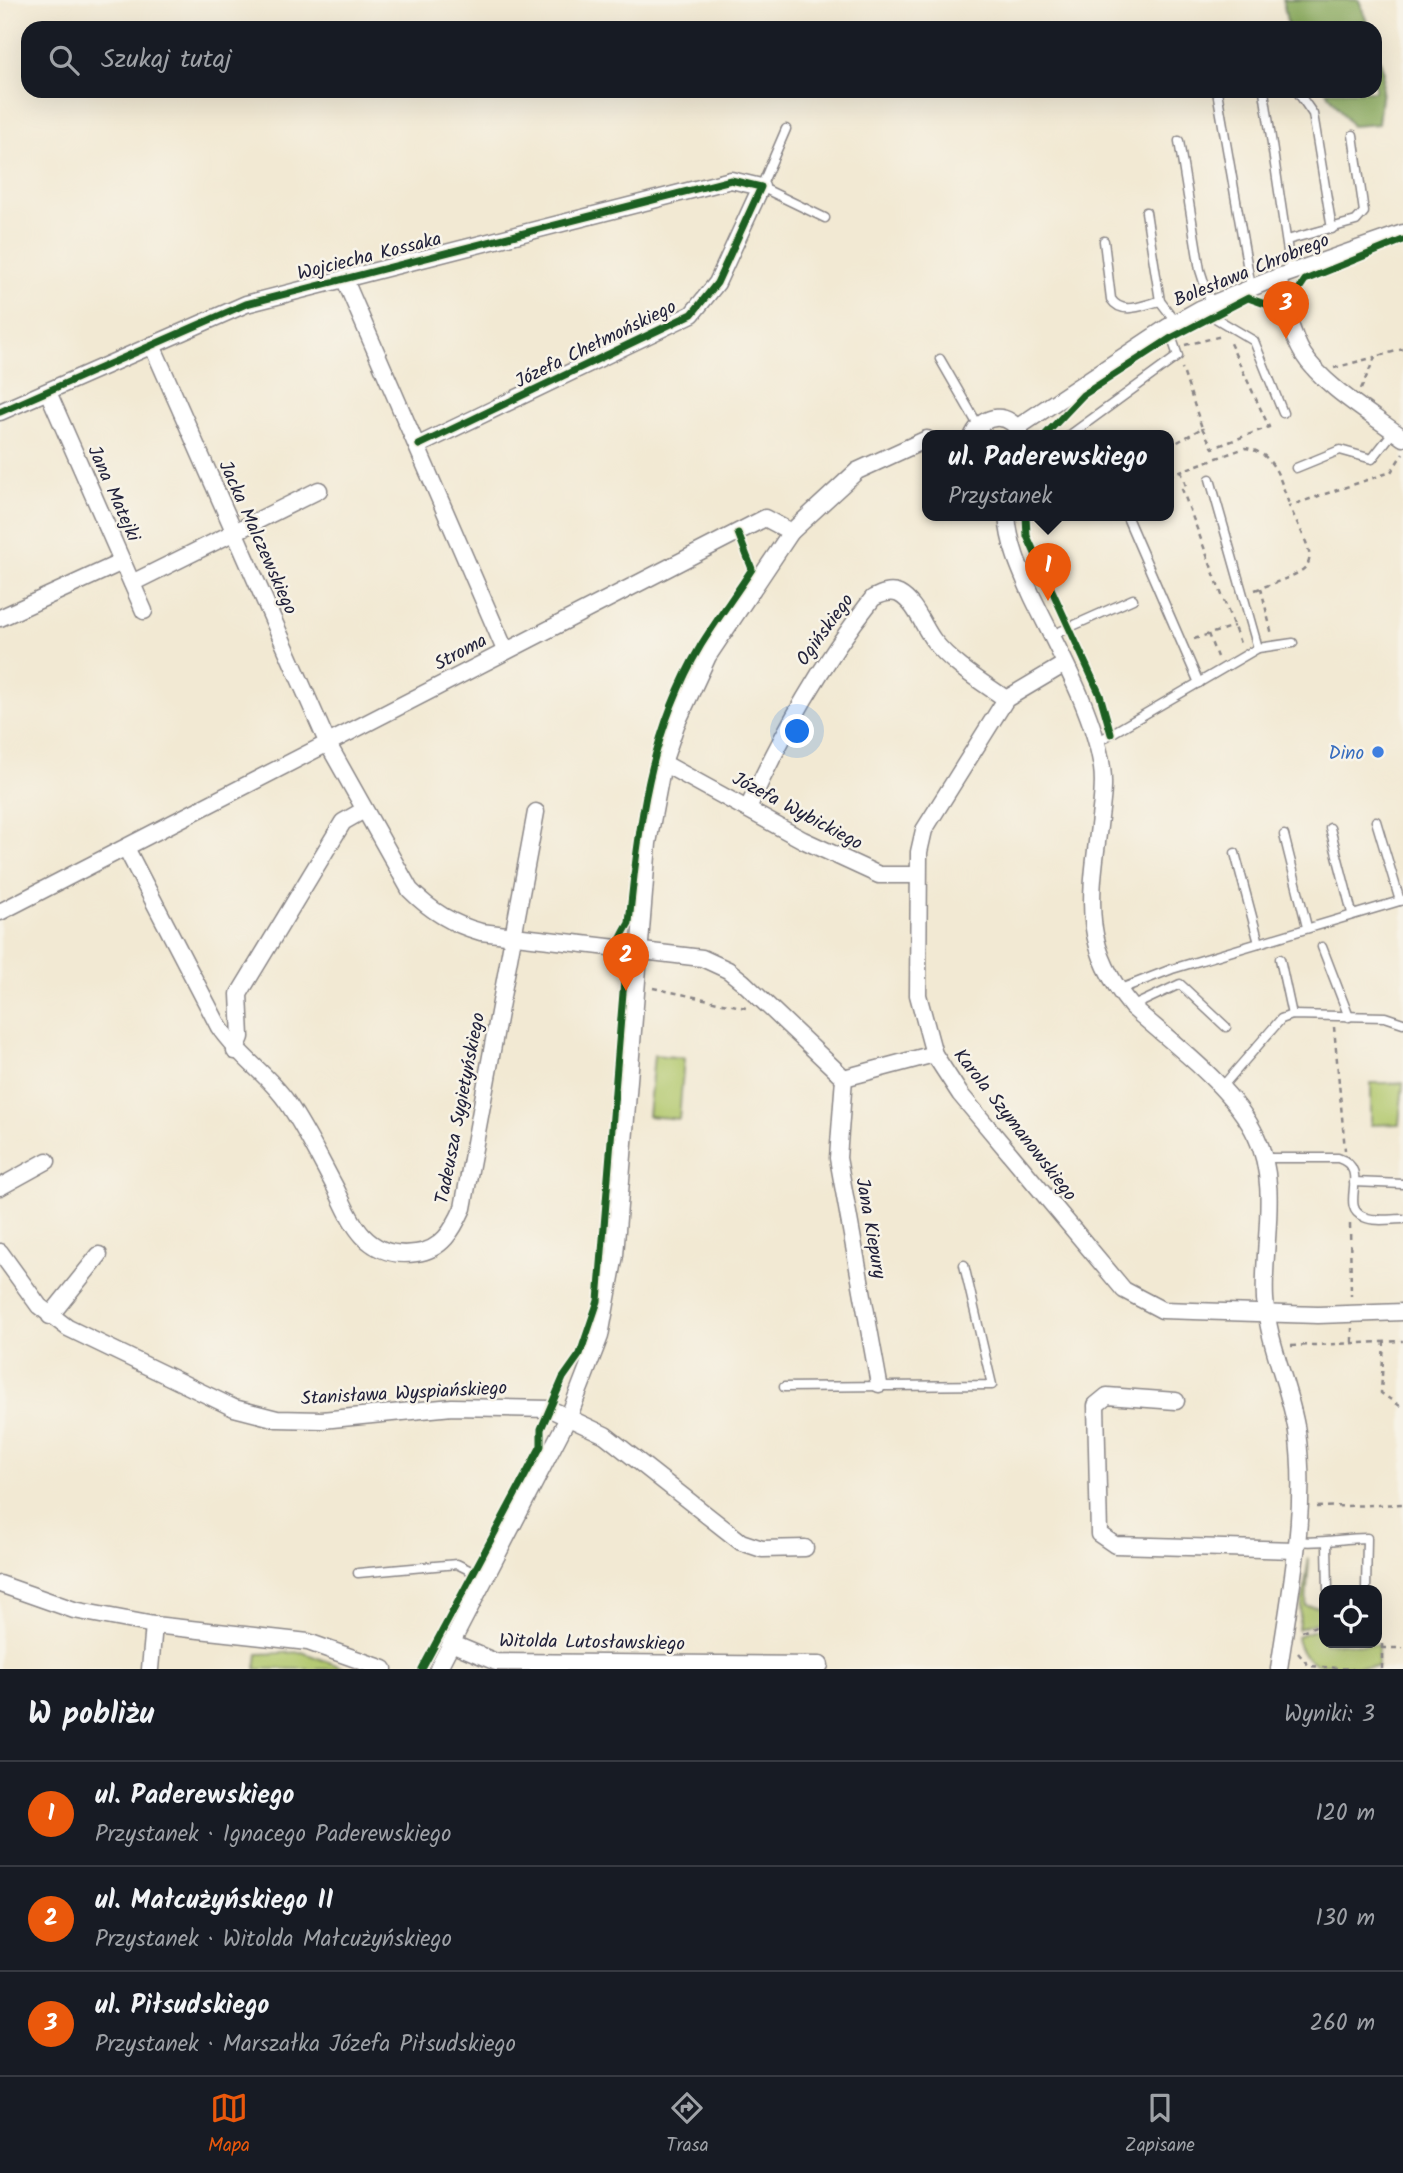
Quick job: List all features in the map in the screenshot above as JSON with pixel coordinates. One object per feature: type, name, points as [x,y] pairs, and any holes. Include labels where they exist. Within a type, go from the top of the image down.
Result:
[{"type":"street","name":"Wojciecha Kossaka","points":[[0,412],[246,304],[731,180],[761,187]]},
{"type":"street","name":"Józefa Chełmońskiego","points":[[419,445],[692,314],[717,283],[761,187]]},
{"type":"street","name":"Bolesława Chrobrego","points":[[1021,430],[1172,325],[1206,307],[1284,275],[1403,233]]},
{"type":"street","points":[[1284,275],[1298,344],[1318,372],[1399,434]]},
{"type":"street","points":[[344,278],[419,445],[505,650]]},
{"type":"street","name":"Jacka Malczewskiego","points":[[152,345],[328,745],[397,872],[428,908],[464,927],[513,936],[702,958],[728,970],[844,1078]]},
{"type":"street","name":"Jana Matejki","points":[[48,392],[144,611]]},
{"type":"street","points":[[975,430],[987,418],[998,416],[1009,420],[1019,430]]},
{"type":"street","points":[[438,1669],[569,1416],[600,1336],[612,1276],[648,844],[663,763],[676,724],[708,656],[792,532],[857,471],[922,441]]},
{"type":"street","points":[[132,583],[319,491]]},
{"type":"street","name":"Stroma","points":[[0,912],[765,518],[792,532]]},
{"type":"street","points":[[1008,521],[1015,560],[1097,742],[1103,794],[1090,912],[1098,953],[1118,990],[1132,1007],[1220,1089],[1246,1119],[1257,1138],[1263,1158],[1268,1194],[1266,1311],[1297,1434],[1301,1485],[1296,1546],[1279,1669]]},
{"type":"street","points":[[0,618],[122,562]]},
{"type":"street","name":"Ogińskiego","points":[[748,808],[780,737],[814,678],[873,598],[883,593],[896,592],[906,599],[933,641],[948,656],[1006,699]]},
{"type":"street","name":"Karola Szymanowskiego","points":[[1063,664],[1006,699],[932,814],[919,852],[918,995],[934,1054],[960,1094],[1124,1290],[1162,1310],[1266,1311],[1318,1315],[1403,1312]]},
{"type":"street","name":"Józefa Wybickiego","points":[[663,763],[803,839],[879,876],[918,875]]},
{"type":"street","points":[[235,1051],[241,1037],[239,994],[342,822],[364,810]]},
{"type":"street","name":"Tadeusza Sygietyńskiego","points":[[126,848],[213,1016],[235,1051],[286,1100],[312,1142],[353,1222],[364,1237],[383,1250],[402,1255],[423,1252],[443,1241],[453,1230],[463,1208],[536,812]]},
{"type":"street","points":[[844,1078],[934,1054]]},
{"type":"street","name":"Jana Kiepury","points":[[844,1078],[838,1158],[879,1384]]},
{"type":"street","points":[[0,1187],[47,1161]]},
{"type":"street","name":"Stanisława Wyspiańskiego","points":[[0,1252],[12,1272],[50,1316],[68,1328],[212,1399],[256,1415],[322,1420],[499,1406],[550,1409],[605,1435],[741,1542],[762,1549],[805,1548]]},
{"type":"street","points":[[50,1316],[99,1255]]},
{"type":"street","points":[[1176,1401],[1107,1396],[1096,1405],[1099,1534],[1115,1545],[1296,1546]]},
{"type":"street","points":[[0,1584],[74,1610],[154,1625],[309,1642],[380,1668]]},
{"type":"street","points":[[150,1669],[154,1625]]},
{"type":"street","name":"Witolda Lutosławskiego","points":[[451,1643],[496,1662],[820,1665]]},
{"type":"lane","points":[[1218,98],[1251,288]]},
{"type":"lane","points":[[1265,98],[1287,240],[1284,275]]},
{"type":"lane","points":[[1302,98],[1313,114],[1332,229]]},
{"type":"lane","points":[[786,128],[761,187],[825,218]]},
{"type":"lane","points":[[1287,240],[1356,221],[1364,212],[1353,135]]},
{"type":"lane","points":[[1179,141],[1206,307],[1254,341],[1283,413]]},
{"type":"lane","points":[[1076,430],[1176,352],[1172,325],[1160,301],[1146,212]]},
{"type":"lane","points":[[1104,241],[1111,299],[1116,306],[1125,309],[1160,301]]},
{"type":"lane","points":[[940,359],[975,430]]},
{"type":"lane","points":[[1296,468],[1340,450],[1372,459],[1399,434]]},
{"type":"lane","points":[[1210,480],[1245,593],[1258,648]]},
{"type":"lane","points":[[1129,521],[1199,682]]},
{"type":"lane","points":[[1050,636],[1133,599]]},
{"type":"lane","points":[[1097,742],[1258,648],[1293,643]]},
{"type":"lane","points":[[1118,990],[1172,968],[1402,900],[1376,821]]},
{"type":"lane","points":[[1330,828],[1352,913]]},
{"type":"lane","points":[[1284,835],[1307,927]]},
{"type":"lane","points":[[1234,853],[1259,943]]},
{"type":"lane","points":[[1321,947],[1349,1017]]},
{"type":"lane","points":[[1280,959],[1292,1015]]},
{"type":"lane","points":[[1132,1007],[1181,984],[1226,1027]]},
{"type":"lane","points":[[1220,1089],[1281,1019],[1292,1015],[1385,1017],[1403,1023]]},
{"type":"lane","points":[[1263,1158],[1346,1160],[1354,1167],[1353,1203],[1362,1217],[1403,1219]]},
{"type":"lane","points":[[1354,1182],[1403,1184]]},
{"type":"lane","points":[[784,1387],[992,1385],[964,1265]]},
{"type":"lane","points":[[1296,1546],[1328,1544],[1339,1538],[1367,1538],[1366,1585]]},
{"type":"lane","points":[[1328,1544],[1328,1585]]},
{"type":"lane","points":[[358,1573],[457,1564],[485,1578]]},
{"type":"path","points":[[1226,335],[1269,427],[1213,448],[1202,428],[1176,352],[1226,335]]},
{"type":"path","points":[[1318,372],[1403,349]]},
{"type":"path","points":[[1356,402],[1375,358]]},
{"type":"path","points":[[1174,444],[1202,428]]},
{"type":"path","points":[[1174,473],[1245,448],[1255,449],[1276,470],[1289,506],[1312,552],[1310,563],[1304,572],[1245,593]]},
{"type":"path","points":[[1289,506],[1391,472],[1403,453]]},
{"type":"path","points":[[1181,471],[1186,486],[1182,489],[1245,656]]},
{"type":"path","points":[[1261,588],[1275,646]]},
{"type":"path","points":[[1182,643],[1234,626]]},
{"type":"path","points":[[1208,635],[1222,670]]},
{"type":"path","points":[[645,986],[747,1008]]},
{"type":"path","points":[[1333,1017],[1346,1160]]},
{"type":"path","points":[[1351,1296],[1350,1224],[1362,1217]]},
{"type":"path","points":[[1384,1341],[1381,1393],[1403,1408]]},
{"type":"path","points":[[1274,1348],[1403,1341]]},
{"type":"path","points":[[1310,1507],[1403,1504]]},
{"type":"path","points":[[1296,1633],[1319,1625]]},
{"type":"path","points":[[1382,1647],[1403,1648]]},
{"type":"path","points":[[1382,1648],[1382,1669]]},
{"type":"green space","points":[[1283,0],[1359,0],[1366,21],[1287,21]]},
{"type":"green space","points":[[1331,98],[1381,98],[1378,124],[1352,126]]},
{"type":"green space","points":[[654,1055],[684,1058],[679,1119],[648,1116]]},
{"type":"green space","points":[[1371,1083],[1403,1083],[1399,1124],[1371,1125]]},
{"type":"green space","points":[[1309,1558],[1306,1606],[1319,1607],[1319,1622],[1298,1629]]},
{"type":"green space","points":[[1319,1629],[1319,1648],[1378,1648],[1378,1667],[1316,1664],[1305,1656],[1297,1636]]},
{"type":"green space","points":[[302,1652],[347,1669],[256,1669],[258,1654]]},
{"type":"cycle path","points":[[0,412],[246,304],[731,180],[761,187],[717,283],[692,314],[419,445]]},
{"type":"cycle path","points":[[1050,430],[1083,395],[1171,338],[1248,298],[1268,305],[1297,292],[1305,280],[1403,240]]},
{"type":"cycle path","points":[[1026,521],[1027,536],[1100,695],[1111,734]]},
{"type":"cycle path","points":[[422,1669],[541,1446],[541,1429],[563,1378],[580,1354],[598,1301],[625,968],[619,956],[618,945],[629,923],[642,815],[649,780],[669,712],[701,645],[752,569],[738,533]]},
{"type":"place","name":"ul. Piłsudskiego","points":[[1286,339]]},
{"type":"place","name":"ul. Paderewskiego","points":[[1048,601]]},
{"type":"place","name":"Dino","points":[[1378,752]]},
{"type":"place","name":"ul. Małcużyńskiego II","points":[[626,991]]}]
